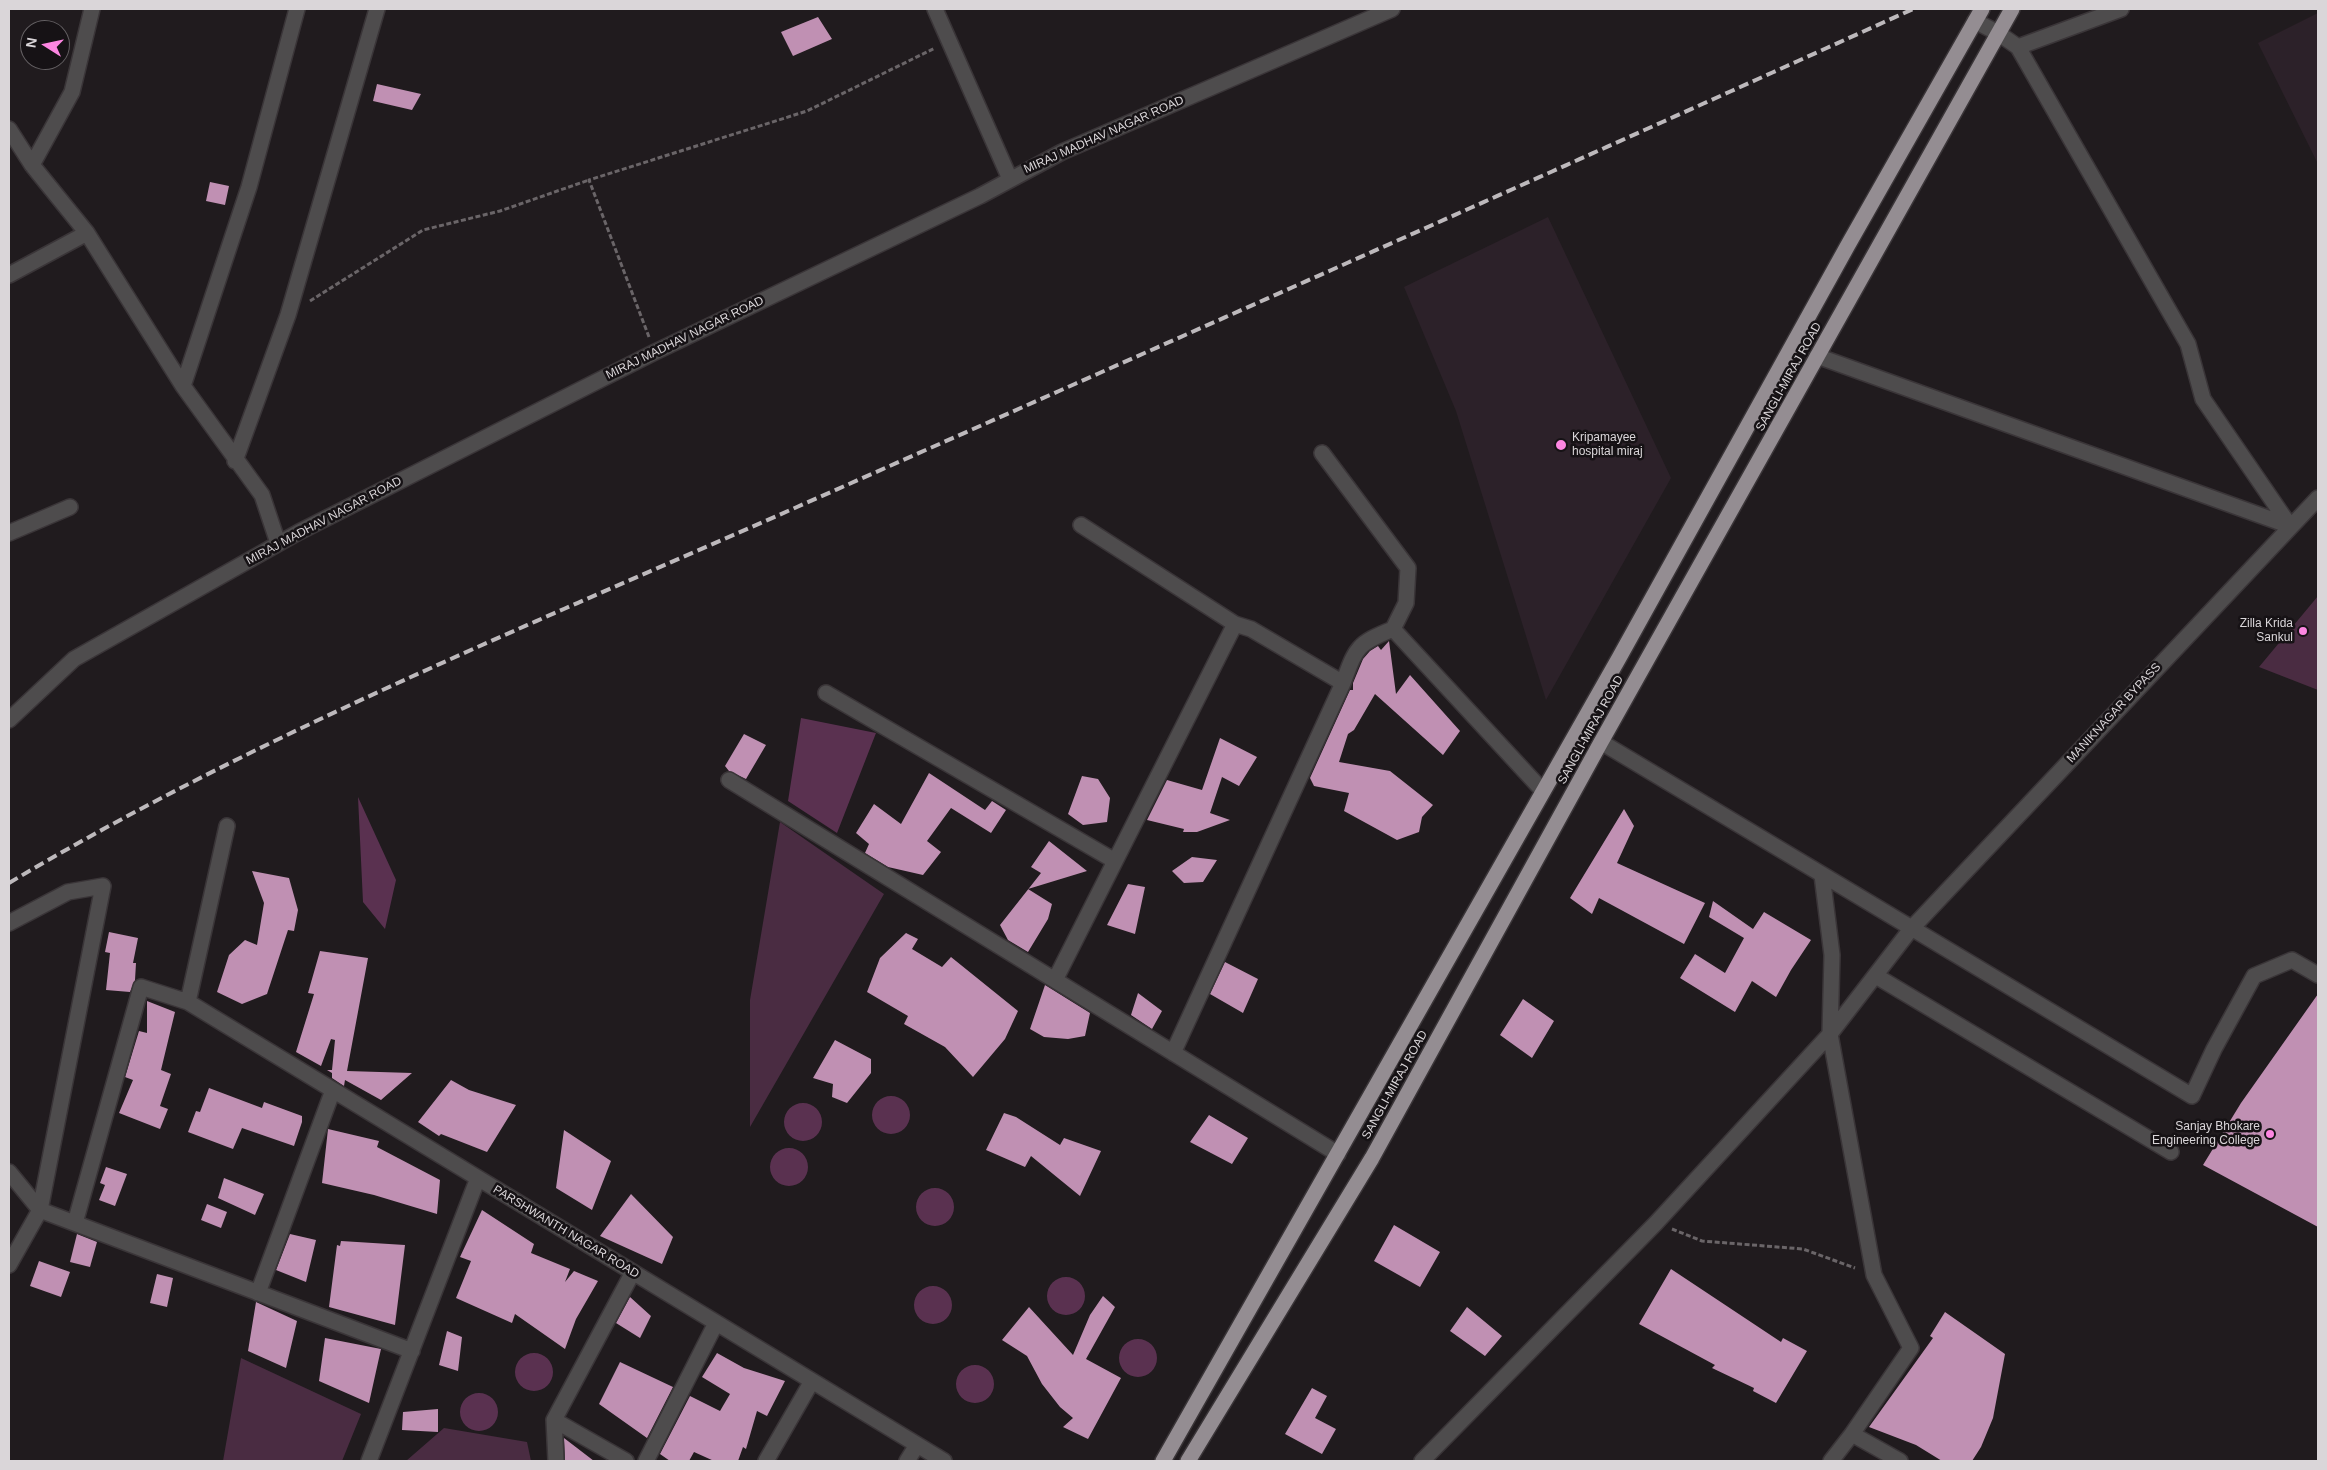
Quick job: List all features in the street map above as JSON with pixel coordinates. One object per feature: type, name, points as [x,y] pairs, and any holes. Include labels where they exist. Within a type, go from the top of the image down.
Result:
[{"type":"highway","name":"SANGLI-MIRAJ ROAD","points":[[1188,1461],[1372,1158],[1601,742],[2012,9]]},
{"type":"highway","name":"SANGLI-MIRAJ ROAD","points":[[1163,1461],[1544,791],[1978,15]]},
{"type":"street","points":[[32,164],[72,92],[92,9]]},
{"type":"street","points":[[183,386],[249,187],[297,9]]},
{"type":"street","points":[[235,461],[288,314],[377,9]]},
{"type":"street","points":[[935,9],[1010,179]]},
{"type":"street","name":"MIRAJ MADHAV NAGAR ROAD","points":[[9,720],[74,659],[278,544],[655,352],[980,196],[1062,152],[1392,9]]},
{"type":"street","points":[[2018,46],[2122,9]]},
{"type":"street","points":[[1978,15],[1998,33],[2018,46],[2188,344],[2203,399],[2290,526]]},
{"type":"street","points":[[9,129],[32,164],[88,233],[183,386],[235,461],[262,495],[278,544]]},
{"type":"street","points":[[9,276],[88,233]]},
{"type":"street","points":[[1818,356],[2290,526]]},
{"type":"street","points":[[1173,1053],[1343,683],[1355,651],[1372,638],[1393,629],[1406,603],[1408,568],[1322,453]]},
{"type":"street","name":"MANIKNAGAR BYPASS","points":[[1876,976],[1911,929],[2318,498]]},
{"type":"street","points":[[9,533],[70,507]]},
{"type":"street","points":[[1081,525],[1235,624],[1251,629],[1343,683]]},
{"type":"street","points":[[1056,980],[1235,624]]},
{"type":"street","points":[[1393,629],[1544,791]]},
{"type":"street","points":[[826,693],[1115,861]]},
{"type":"street","points":[[1601,742],[2192,1096],[2214,1049],[2254,976],[2292,960],[2318,975]]},
{"type":"street","points":[[730,780],[1338,1154]]},
{"type":"street","points":[[188,1002],[226,826]]},
{"type":"street","points":[[1822,875],[1832,955],[1830,1034],[1874,1275],[1911,1348],[1852,1434],[1831,1461]]},
{"type":"street","points":[[9,923],[68,892],[103,886],[40,1210],[9,1265]]},
{"type":"street","points":[[1422,1461],[1656,1223],[1830,1034],[1876,976],[2171,1152]]},
{"type":"street","name":"PARSHWANTH NAGAR ROAD","points":[[75,1223],[141,987],[188,1002],[944,1461]]},
{"type":"street","points":[[258,1293],[332,1090]]},
{"type":"street","points":[[9,1172],[40,1210],[412,1352]]},
{"type":"street","points":[[369,1461],[478,1178]]},
{"type":"street","points":[[556,1461],[554,1420],[633,1272]]},
{"type":"street","points":[[646,1461],[716,1323]]},
{"type":"street","points":[[766,1461],[812,1382]]},
{"type":"street","points":[[554,1420],[626,1461]]},
{"type":"street","points":[[1852,1434],[1900,1461]]},
{"type":"street","points":[[907,1461],[917,1445]]},
{"type":"path","points":[[288,314],[423,230],[500,211],[589,180],[807,111],[950,41]]},
{"type":"path","points":[[589,180],[655,352]]},
{"type":"path","points":[[1656,1223],[1702,1241],[1803,1249],[1874,1275]]},
{"type":"shaded area","points":[[2318,13],[2318,164],[2258,43]]},
{"type":"shaded area","name":"Kripamayee hospital miraj","points":[[1548,217],[1671,478],[1546,700],[1456,411],[1404,287]]},
{"type":"shaded area","name":"Zilla Krida Sankul","points":[[2318,596],[2318,690],[2259,667]]},
{"type":"shaded area","points":[[801,718],[876,733],[837,833],[788,801]]},
{"type":"shaded area","points":[[358,797],[396,880],[385,929],[363,902]]},
{"type":"shaded area","points":[[780,822],[884,894],[750,1127],[750,1000]]},
{"type":"shaded area","points":[[891,1096],[904,1102],[910,1115],[904,1128],[891,1134],[878,1128],[872,1115],[878,1102]]},
{"type":"shaded area","points":[[803,1103],[816,1109],[822,1122],[816,1135],[803,1141],[790,1135],[784,1122],[790,1109]]},
{"type":"shaded area","points":[[789,1148],[802,1154],[808,1167],[802,1180],[789,1186],[776,1180],[770,1167],[776,1154]]},
{"type":"shaded area","points":[[935,1188],[948,1194],[954,1207],[948,1220],[935,1226],[922,1220],[916,1207],[922,1194]]},
{"type":"shaded area","points":[[1066,1277],[1079,1283],[1085,1296],[1079,1309],[1066,1315],[1053,1309],[1047,1296],[1053,1283]]},
{"type":"shaded area","points":[[933,1286],[946,1292],[952,1305],[946,1318],[933,1324],[920,1318],[914,1305],[920,1292]]},
{"type":"shaded area","points":[[1138,1339],[1151,1345],[1157,1358],[1151,1371],[1138,1377],[1125,1371],[1119,1358],[1125,1345]]},
{"type":"shaded area","points":[[534,1353],[547,1359],[553,1372],[547,1385],[534,1391],[521,1385],[515,1372],[521,1359]]},
{"type":"shaded area","points":[[241,1358],[361,1414],[342,1461],[223,1461]]},
{"type":"shaded area","points":[[975,1365],[988,1371],[994,1384],[988,1397],[975,1403],[962,1397],[956,1384],[962,1371]]},
{"type":"shaded area","points":[[479,1393],[492,1399],[498,1412],[492,1425],[479,1431],[466,1425],[460,1412],[466,1399]]},
{"type":"shaded area","points":[[444,1428],[527,1442],[531,1461],[406,1461]]},
{"type":"building","points":[[818,17],[832,39],[793,56],[781,32]]},
{"type":"building","points":[[377,84],[421,94],[412,110],[373,101]]},
{"type":"building","points":[[210,182],[229,186],[225,205],[206,201]]},
{"type":"building","points":[[1389,641],[1396,694],[1410,675],[1460,731],[1443,755],[1375,694],[1354,730],[1348,734],[1339,762],[1390,771],[1433,805],[1422,817],[1419,832],[1397,840],[1344,811],[1349,793],[1314,786],[1310,778],[1350,690],[1353,690],[1353,683],[1363,659],[1378,646],[1381,650]]},
{"type":"building","points":[[744,734],[766,745],[746,779],[729,771],[725,766]]},
{"type":"building","points":[[1220,738],[1257,757],[1239,786],[1222,777],[1210,813],[1230,820],[1197,832],[1183,832],[1184,829],[1147,820],[1167,780],[1202,790]]},
{"type":"building","points":[[929,773],[985,810],[992,801],[1006,810],[991,833],[951,808],[927,841],[941,852],[923,875],[888,867],[865,853],[869,844],[856,833],[874,804],[901,824]]},
{"type":"building","points":[[1082,776],[1098,779],[1110,798],[1107,822],[1083,825],[1068,814]]},
{"type":"building","points":[[1624,809],[1634,826],[1617,863],[1705,903],[1684,944],[1599,898],[1592,914],[1570,898]]},
{"type":"building","points":[[1049,841],[1087,871],[1029,889],[1041,873],[1031,867]]},
{"type":"building","points":[[1192,857],[1217,860],[1203,882],[1184,883],[1172,871]]},
{"type":"building","points":[[252,871],[289,878],[298,910],[294,931],[288,930],[267,994],[242,1004],[217,992],[229,955],[245,940],[257,945],[264,903]]},
{"type":"building","points":[[1128,884],[1145,887],[1135,934],[1107,925]]},
{"type":"building","points":[[1028,889],[1052,904],[1048,919],[1028,952],[1008,940],[1000,925]]},
{"type":"building","points":[[1713,901],[1753,929],[1764,912],[1811,940],[1776,997],[1752,981],[1735,1012],[1680,978],[1695,954],[1725,973],[1744,938],[1709,917]]},
{"type":"building","points":[[109,932],[138,938],[133,963],[136,963],[135,980],[130,992],[106,990],[110,953],[105,952]]},
{"type":"building","points":[[906,933],[918,939],[912,949],[942,967],[951,957],[1018,1011],[1005,1039],[973,1077],[945,1047],[904,1024],[908,1016],[867,992],[880,958]]},
{"type":"building","points":[[320,951],[368,958],[347,1071],[412,1073],[381,1100],[345,1080],[344,1086],[332,1078],[332,1073],[327,1070],[332,1070],[335,1040],[331,1039],[321,1066],[296,1052],[314,994],[308,993]]},
{"type":"building","points":[[1225,962],[1258,979],[1243,1013],[1210,994]]},
{"type":"building","points":[[1045,985],[1090,1013],[1085,1036],[1068,1039],[1044,1037],[1030,1029]]},
{"type":"building","points":[[1138,993],[1162,1011],[1152,1029],[1131,1015]]},
{"type":"building","name":"Sanjay Bhokare Engineering College","points":[[2318,994],[2318,1227],[2203,1165],[2241,1103]]},
{"type":"building","points":[[1523,999],[1554,1021],[1532,1058],[1500,1035]]},
{"type":"building","points":[[147,1001],[175,1012],[161,1070],[171,1074],[160,1106],[168,1109],[160,1129],[119,1113],[133,1080],[125,1077],[139,1031],[147,1033]]},
{"type":"building","points":[[835,1040],[871,1059],[871,1073],[847,1103],[832,1097],[833,1084],[813,1078]]},
{"type":"building","points":[[451,1080],[469,1090],[516,1105],[487,1152],[441,1134],[439,1136],[418,1122]]},
{"type":"building","points":[[209,1088],[262,1108],[264,1102],[302,1116],[302,1122],[294,1146],[242,1128],[233,1149],[188,1132],[196,1111],[200,1112]]},
{"type":"building","points":[[1004,1113],[1016,1117],[1060,1145],[1064,1138],[1101,1151],[1080,1196],[1031,1156],[1025,1167],[986,1150]]},
{"type":"building","points":[[1209,1115],[1248,1138],[1232,1164],[1190,1142]]},
{"type":"building","points":[[328,1129],[379,1141],[377,1147],[440,1180],[437,1214],[374,1195],[322,1183]]},
{"type":"building","points":[[564,1130],[611,1161],[592,1210],[556,1188]]},
{"type":"building","points":[[106,1167],[127,1174],[115,1206],[99,1200],[105,1185],[100,1183]]},
{"type":"building","points":[[224,1178],[264,1194],[255,1215],[218,1198]]},
{"type":"building","points":[[631,1194],[673,1237],[662,1264],[600,1236]]},
{"type":"building","points":[[207,1204],[227,1212],[221,1228],[201,1220]]},
{"type":"building","points":[[482,1210],[534,1244],[531,1253],[570,1269],[565,1282],[574,1271],[598,1281],[576,1319],[565,1349],[515,1314],[512,1323],[456,1298],[471,1261],[460,1257]]},
{"type":"building","points":[[1394,1225],[1440,1252],[1420,1287],[1374,1261]]},
{"type":"building","points":[[77,1234],[97,1242],[90,1267],[70,1262]]},
{"type":"building","points":[[290,1234],[316,1240],[306,1282],[276,1270]]},
{"type":"building","points":[[341,1241],[405,1245],[395,1325],[329,1307],[337,1245],[340,1246]]},
{"type":"building","points":[[39,1261],[70,1272],[61,1297],[30,1286]]},
{"type":"building","points":[[1671,1269],[1781,1342],[1783,1338],[1807,1351],[1776,1403],[1753,1391],[1754,1388],[1712,1368],[1715,1365],[1639,1324]]},
{"type":"building","points":[[157,1274],[173,1278],[167,1307],[150,1303]]},
{"type":"building","points":[[1103,1296],[1115,1307],[1086,1359],[1121,1378],[1088,1439],[1063,1427],[1073,1418],[1060,1407],[1042,1384],[1027,1356],[1002,1340],[1029,1307],[1073,1355],[1090,1315]]},
{"type":"building","points":[[630,1297],[651,1316],[640,1338],[616,1323]]},
{"type":"building","points":[[256,1302],[297,1321],[286,1368],[248,1351]]},
{"type":"building","points":[[1467,1307],[1502,1336],[1485,1356],[1450,1331]]},
{"type":"building","points":[[1945,1312],[2005,1354],[1993,1418],[1981,1447],[1972,1461],[1942,1461],[1916,1445],[1869,1427],[1933,1338],[1930,1336]]},
{"type":"building","points":[[447,1331],[462,1337],[458,1371],[439,1365]]},
{"type":"building","points":[[325,1338],[381,1349],[369,1403],[319,1381]]},
{"type":"building","points":[[717,1353],[744,1368],[785,1381],[767,1416],[757,1411],[746,1449],[743,1447],[738,1461],[714,1461],[694,1452],[689,1461],[670,1461],[660,1454],[690,1396],[720,1411],[730,1394],[702,1377]]},
{"type":"building","points":[[620,1362],[673,1387],[647,1438],[599,1404]]},
{"type":"building","points":[[1312,1388],[1327,1396],[1315,1418],[1336,1429],[1322,1454],[1285,1434]]},
{"type":"building","points":[[438,1409],[438,1432],[402,1430],[403,1412]]},
{"type":"building","points":[[564,1438],[594,1461],[565,1461]]},
{"type":"railway","points":[[9,883],[104,829],[200,778],[397,683],[1216,321],[1913,9]]},
{"type":"place","name":"Kripamayee hospital miraj","points":[[1561,445]]},
{"type":"place","name":"Zilla Krida Sankul","points":[[2303,631]]},
{"type":"place","name":"Sanjay Bhokare Engineering College","points":[[2270,1134]]}]
